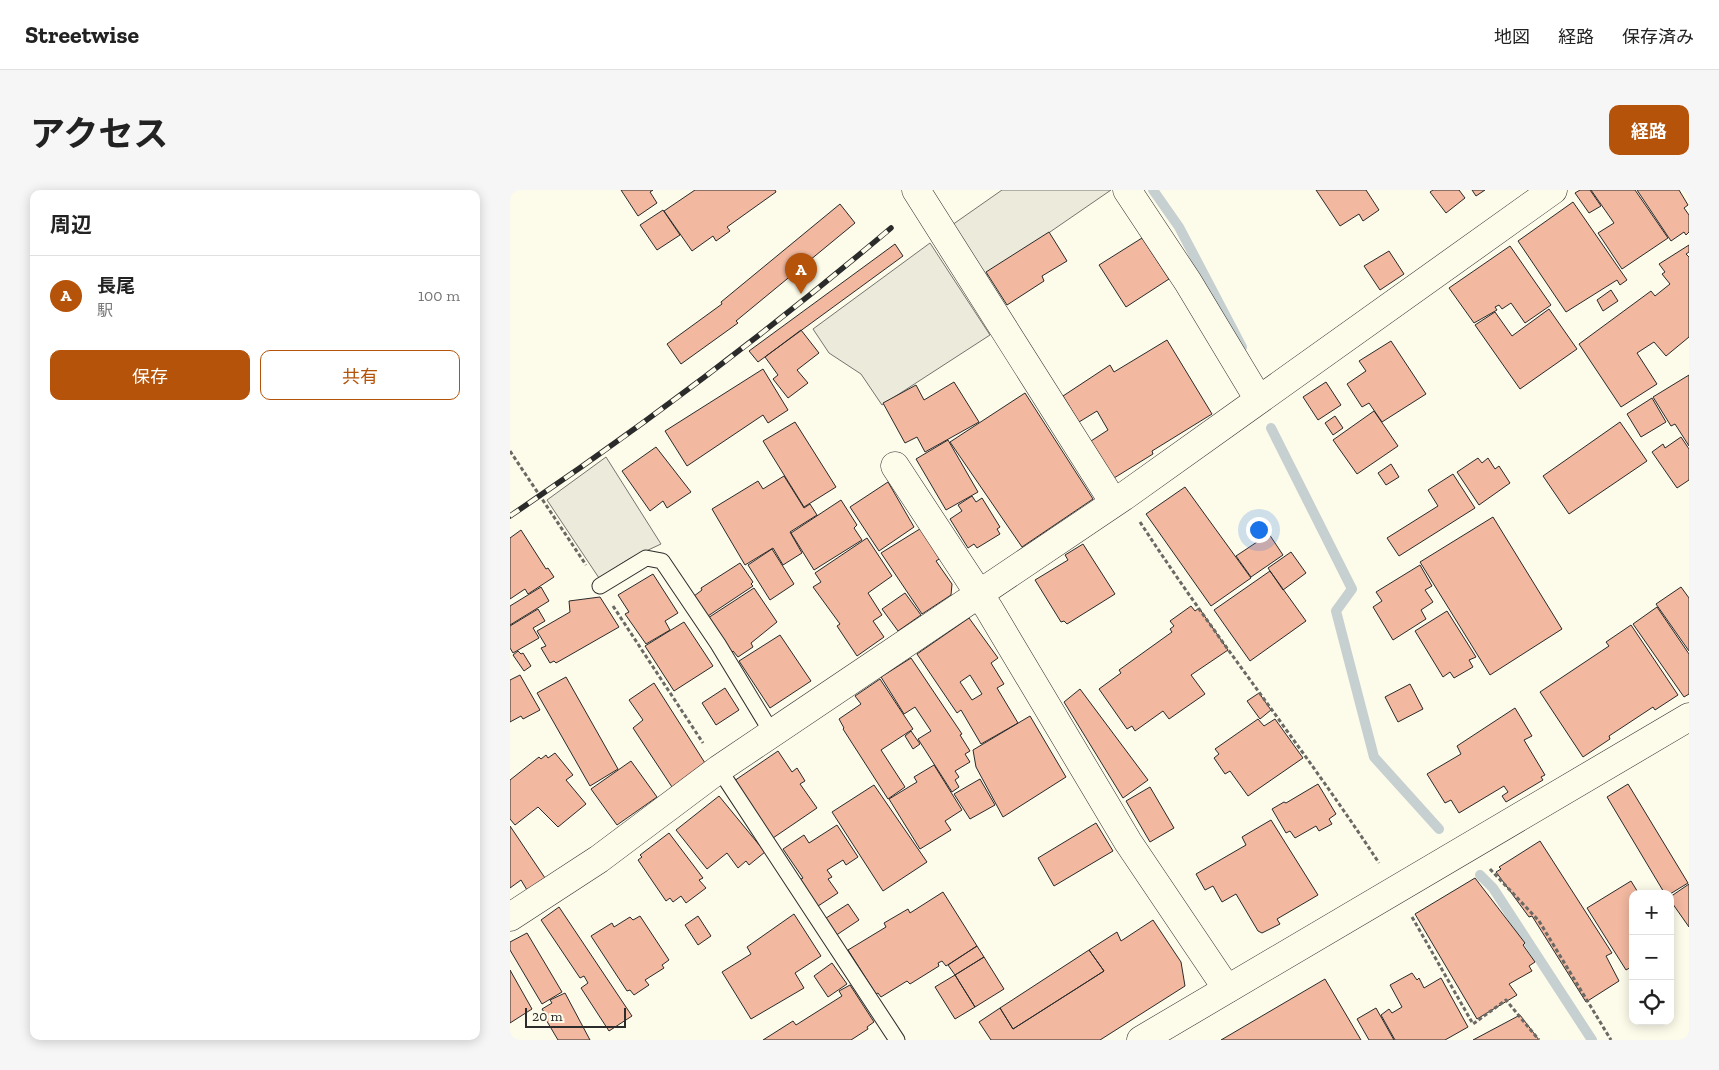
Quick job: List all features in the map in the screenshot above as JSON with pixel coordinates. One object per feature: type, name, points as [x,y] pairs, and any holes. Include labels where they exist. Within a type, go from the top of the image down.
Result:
[{"type":"street","points":[[916,190],[1119,500]]},
{"type":"street","points":[[1127,190],[1188,282],[1259,400]]},
{"type":"street","points":[[510,917],[599,859],[719,769],[1119,500],[1553,190]]},
{"type":"street","points":[[895,466],[979,593],[1128,842],[1226,989]]},
{"type":"street","points":[[1141,1040],[1689,717]]},
{"type":"lane","points":[[600,586],[646,558],[662,561],[718,644],[772,734]]},
{"type":"lane","points":[[719,769],[897,1040]]},
{"type":"path","points":[[510,451],[719,769]]},
{"type":"path","points":[[1119,500],[1327,783],[1396,889],[1473,1024],[1506,1000],[1539,1040]]},
{"type":"path","points":[[1470,846],[1538,921],[1611,1040]]},
{"type":"shaded area","points":[[1002,190],[1111,190],[986,276],[952,225]]},
{"type":"shaded area","points":[[930,243],[990,335],[882,405],[861,374],[829,353],[813,329]]},
{"type":"shaded area","points":[[606,457],[661,544],[629,559],[599,578],[547,500]]},
{"type":"building","points":[[621,190],[653,190],[650,192],[657,203],[638,216]]},
{"type":"building","points":[[695,190],[775,190],[776,192],[727,227],[730,231],[716,241],[713,236],[692,251],[664,211]]},
{"type":"building","points":[[1316,190],[1366,190],[1379,210],[1363,221],[1359,214],[1340,226]]},
{"type":"building","points":[[1433,190],[1459,190],[1465,198],[1446,213],[1430,192]]},
{"type":"building","points":[[1472,190],[1485,190],[1476,196]]},
{"type":"building","points":[[1580,190],[1590,190],[1601,206],[1589,213],[1575,193]]},
{"type":"building","points":[[1591,190],[1635,190],[1668,238],[1622,269],[1598,233],[1614,223]]},
{"type":"building","points":[[1637,190],[1679,190],[1688,205],[1684,208],[1689,215],[1689,232],[1686,235],[1684,232],[1671,241]]},
{"type":"building","points":[[1573,202],[1627,280],[1620,285],[1617,280],[1566,312],[1518,241]]},
{"type":"building","points":[[840,204],[855,223],[736,321],[738,323],[681,364],[667,344],[722,304],[721,302]]},
{"type":"building","points":[[663,210],[680,235],[657,250],[640,225]]},
{"type":"building","points":[[1049,232],[1067,261],[1042,276],[1044,281],[1007,305],[986,272]]},
{"type":"building","points":[[1142,238],[1169,279],[1126,307],[1099,265]]},
{"type":"building","points":[[895,244],[903,256],[758,362],[749,351]]},
{"type":"building","points":[[1689,245],[1689,252],[1686,254],[1689,257],[1689,337],[1666,356],[1654,342],[1637,353],[1657,384],[1621,407],[1579,344],[1651,291],[1655,296],[1670,284],[1662,274],[1665,272],[1659,264]]},
{"type":"building","points":[[1510,246],[1551,305],[1525,323],[1511,303],[1502,309],[1499,305],[1495,307],[1497,310],[1474,323],[1449,288]]},
{"type":"building","points":[[1389,251],[1404,274],[1380,290],[1364,266]]},
{"type":"building","points":[[1611,290],[1618,301],[1603,311],[1597,300]]},
{"type":"building","points":[[1549,309],[1577,349],[1520,389],[1475,325],[1495,312],[1512,336]]},
{"type":"building","points":[[801,330],[819,353],[797,370],[808,383],[788,398],[773,379],[778,375],[765,357]]},
{"type":"building","points":[[1167,340],[1212,414],[1152,451],[1153,454],[1114,478],[1091,441],[1108,430],[1097,411],[1079,422],[1063,396],[1110,365],[1114,372]]},
{"type":"building","points":[[1391,341],[1426,394],[1382,422],[1369,403],[1362,407],[1347,384],[1366,371],[1359,361]]},
{"type":"building","points":[[763,369],[788,410],[768,423],[763,415],[687,466],[665,431]]},
{"type":"building","points":[[1689,375],[1689,446],[1675,424],[1671,426],[1653,397]]},
{"type":"building","points":[[954,382],[979,422],[925,452],[917,437],[905,443],[883,403],[916,385],[924,400]]},
{"type":"building","points":[[1326,382],[1341,405],[1318,420],[1303,397]]},
{"type":"building","points":[[1025,393],[1093,499],[1022,547],[950,442]]},
{"type":"building","points":[[1652,398],[1666,422],[1641,437],[1627,414]]},
{"type":"building","points":[[1374,411],[1398,446],[1357,474],[1333,440]]},
{"type":"building","points":[[1335,416],[1343,428],[1333,435],[1325,423]]},
{"type":"building","points":[[795,422],[836,487],[804,507],[763,441]]},
{"type":"building","points":[[1620,422],[1647,461],[1569,514],[1543,476]]},
{"type":"building","points":[[1681,437],[1689,449],[1689,480],[1677,488],[1652,452],[1663,444],[1665,448]]},
{"type":"building","points":[[948,440],[978,492],[946,510],[916,459]]},
{"type":"building","points":[[656,447],[691,492],[667,508],[663,501],[650,511],[622,471]]},
{"type":"building","points":[[1478,458],[1482,463],[1488,458],[1495,469],[1499,466],[1510,483],[1479,505],[1457,472]]},
{"type":"building","points":[[1391,464],[1399,477],[1386,485],[1378,473]]},
{"type":"building","points":[[1453,474],[1475,508],[1399,556],[1387,538],[1438,506],[1428,490]]},
{"type":"building","points":[[784,476],[804,508],[810,504],[817,515],[790,532],[802,553],[783,565],[773,548],[745,565],[712,509],[758,481],[763,489]]},
{"type":"building","points":[[888,482],[914,527],[879,551],[850,507]]},
{"type":"building","points":[[1185,487],[1251,578],[1211,606],[1146,514]]},
{"type":"building","points":[[972,496],[976,502],[982,498],[1000,527],[997,529],[1000,534],[977,548],[974,544],[968,548],[950,519],[962,511],[958,505]]},
{"type":"building","points":[[841,500],[857,525],[854,528],[862,540],[814,570],[791,533]]},
{"type":"building","points":[[1493,517],[1562,629],[1490,675],[1420,562]]},
{"type":"building","points":[[923,527],[941,558],[936,561],[952,584],[951,595],[922,614],[881,553]]},
{"type":"building","points":[[521,530],[546,569],[548,568],[554,577],[528,594],[525,589],[510,599],[510,538]]},
{"type":"building","points":[[1269,534],[1283,555],[1251,577],[1236,556]]},
{"type":"building","points":[[867,538],[892,576],[868,593],[882,615],[873,621],[884,637],[857,656],[837,626],[840,624],[813,587],[821,582],[815,573]]},
{"type":"building","points":[[1083,544],[1115,594],[1067,624],[1064,621],[1061,622],[1035,580],[1068,560],[1065,555]]},
{"type":"building","points":[[772,549],[794,584],[770,600],[748,565]]},
{"type":"building","points":[[1291,552],[1306,573],[1283,590],[1268,568]]},
{"type":"building","points":[[740,563],[753,582],[751,584],[753,586],[708,616],[694,596],[702,590],[701,588]]},
{"type":"building","points":[[1420,565],[1432,586],[1425,590],[1433,602],[1421,610],[1426,619],[1393,640],[1373,607],[1382,601],[1376,592]]},
{"type":"building","points":[[1270,571],[1306,621],[1250,661],[1214,610]]},
{"type":"building","points":[[653,574],[678,613],[665,621],[670,630],[646,644],[625,614],[629,612],[618,595]]},
{"type":"building","points":[[541,587],[549,601],[510,625],[510,606]]},
{"type":"building","points":[[1681,587],[1689,598],[1689,651],[1656,604]]},
{"type":"building","points":[[754,588],[777,622],[751,643],[753,647],[738,657],[733,651],[731,653],[708,618]]},
{"type":"building","points":[[905,593],[921,615],[898,631],[882,609]]},
{"type":"building","points":[[600,597],[619,627],[556,663],[554,661],[550,663],[541,648],[546,646],[537,631],[570,612],[569,601]]},
{"type":"building","points":[[1191,606],[1195,611],[1199,608],[1228,650],[1191,675],[1205,694],[1169,719],[1163,711],[1135,731],[1132,726],[1127,729],[1099,689],[1121,673],[1119,670],[1172,632],[1170,629],[1174,626],[1170,621]]},
{"type":"building","points":[[1657,607],[1689,654],[1689,694],[1684,697],[1633,624]]},
{"type":"building","points":[[538,609],[545,621],[533,628],[539,638],[513,653],[510,648],[510,626]]},
{"type":"building","points":[[1447,611],[1476,657],[1469,660],[1473,667],[1454,678],[1450,672],[1443,677],[1415,631]]},
{"type":"building","points":[[969,618],[998,658],[991,663],[1004,684],[997,688],[1018,723],[981,744],[961,710],[957,713],[917,654]],"holes":[[[970,675],[982,694],[972,700],[960,682]]]},
{"type":"building","points":[[684,622],[713,666],[674,691],[645,646]]},
{"type":"building","points":[[1631,625],[1678,695],[1655,710],[1653,707],[1609,736],[1610,739],[1583,757],[1540,692],[1609,646],[1606,642]]},
{"type":"building","points":[[780,635],[811,681],[770,708],[739,661]]},
{"type":"building","points":[[518,651],[521,654],[523,653],[531,666],[524,671],[513,655]]},
{"type":"building","points":[[911,658],[962,734],[960,735],[970,751],[965,754],[970,762],[955,771],[959,777],[955,780],[959,787],[952,792],[918,739],[931,731],[915,707],[904,714],[881,677]]},
{"type":"building","points":[[520,675],[540,710],[523,719],[521,716],[510,722],[510,680]]},
{"type":"building","points":[[566,677],[618,769],[590,786],[537,693]]},
{"type":"building","points":[[880,679],[913,729],[881,750],[905,787],[888,799],[843,729],[839,719],[861,704],[855,696]]},
{"type":"building","points":[[654,683],[705,763],[672,787],[633,728],[643,720],[629,700]]},
{"type":"building","points":[[1410,684],[1423,709],[1398,722],[1385,697]]},
{"type":"building","points":[[725,688],[739,710],[716,725],[702,703]]},
{"type":"building","points":[[1080,689],[1148,780],[1123,798],[1064,702]]},
{"type":"building","points":[[1259,693],[1271,710],[1260,719],[1247,701]]},
{"type":"building","points":[[1515,708],[1532,736],[1524,740],[1545,775],[1541,777],[1543,780],[1506,802],[1502,796],[1508,792],[1504,786],[1459,813],[1451,800],[1445,803],[1427,774],[1461,754],[1457,746]]},
{"type":"building","points":[[1030,716],[1066,777],[1003,817],[976,767],[973,750]]},
{"type":"building","points":[[1258,719],[1264,726],[1275,719],[1303,758],[1248,796],[1230,771],[1225,774],[1214,758],[1219,754],[1215,749]]},
{"type":"building","points":[[911,731],[920,744],[913,749],[905,736]]},
{"type":"building","points":[[778,751],[792,772],[797,768],[805,781],[800,784],[817,808],[773,838],[734,781]]},
{"type":"building","points":[[555,753],[573,775],[566,780],[586,804],[558,827],[538,807],[515,825],[510,819],[510,780],[539,757],[541,759],[546,755],[548,758]]},
{"type":"building","points":[[631,761],[657,797],[617,825],[591,789]]},
{"type":"building","points":[[934,765],[962,810],[945,821],[951,830],[920,849],[889,799],[917,782],[914,777]]},
{"type":"building","points":[[980,779],[995,805],[970,819],[954,794]]},
{"type":"building","points":[[1318,784],[1336,814],[1329,819],[1332,824],[1319,831],[1316,826],[1295,838],[1290,831],[1286,833],[1272,809]]},
{"type":"building","points":[[1628,784],[1688,883],[1674,892],[1674,890],[1663,890],[1607,797]]},
{"type":"building","points":[[874,785],[927,862],[883,891],[832,812]]},
{"type":"building","points":[[1150,787],[1174,828],[1150,842],[1126,801]]},
{"type":"building","points":[[719,796],[765,852],[749,865],[746,861],[738,868],[727,853],[707,869],[676,830]]},
{"type":"building","points":[[1271,820],[1318,895],[1277,919],[1280,924],[1262,933],[1258,931],[1236,894],[1222,902],[1213,886],[1205,890],[1196,874],[1246,845],[1242,837]]},
{"type":"building","points":[[1096,823],[1113,851],[1054,886],[1038,858]]},
{"type":"building","points":[[837,825],[858,857],[846,865],[843,860],[827,870],[832,877],[828,879],[838,893],[815,908],[797,881],[803,878],[783,849],[804,835],[809,843]]},
{"type":"building","points":[[510,826],[545,878],[527,890],[521,880],[510,888]]},
{"type":"building","points":[[669,833],[703,878],[699,880],[706,888],[686,903],[681,896],[673,902],[670,898],[666,901],[638,860],[642,857],[640,855]]},
{"type":"building","points":[[1540,841],[1612,953],[1606,956],[1619,981],[1586,1002],[1532,916],[1529,917],[1496,872],[1501,869],[1499,867]]},
{"type":"building","points":[[1475,878],[1525,943],[1523,945],[1535,962],[1529,966],[1532,971],[1509,984],[1517,995],[1477,1019],[1415,914]]},
{"type":"building","points":[[1631,881],[1637,890],[1629,890],[1629,968],[1626,970],[1587,908]]},
{"type":"building","points":[[1689,884],[1689,927],[1674,906],[1674,894]]},
{"type":"building","points":[[943,892],[977,946],[946,966],[942,961],[938,963],[939,966],[910,984],[907,981],[881,997],[878,993],[876,994],[848,950],[886,927],[884,923],[908,909],[910,913]]},
{"type":"building","points":[[848,904],[859,920],[835,936],[823,920]]},
{"type":"building","points":[[559,907],[632,1016],[609,1031],[581,988],[588,983],[584,976],[580,978],[541,920]]},
{"type":"building","points":[[794,914],[821,956],[795,973],[804,988],[751,1019],[722,972],[751,954],[747,947]]},
{"type":"building","points":[[640,916],[669,960],[662,965],[664,968],[645,980],[649,985],[634,995],[630,990],[627,991],[591,936],[612,923],[614,927],[630,917],[633,920]]},
{"type":"building","points":[[698,916],[711,936],[698,945],[685,925]]},
{"type":"building","points":[[1153,920],[1181,962],[1185,986],[1100,1040],[991,1040],[979,1022],[1000,1008],[1013,1029],[1104,971],[1089,950],[1117,932],[1121,941]]},
{"type":"building","points":[[527,933],[562,992],[542,1004],[510,950],[510,942]]},
{"type":"building","points":[[977,946],[984,957],[955,975],[948,965]]},
{"type":"building","points":[[1089,950],[1104,971],[1013,1029],[1000,1008]]},
{"type":"building","points":[[984,957],[1004,989],[975,1007],[955,975]]},
{"type":"building","points":[[832,963],[847,984],[828,997],[814,976]]},
{"type":"building","points":[[510,970],[532,1009],[510,1023]]},
{"type":"building","points":[[1412,973],[1417,980],[1419,978],[1424,988],[1441,978],[1468,1027],[1445,1040],[1395,1040],[1381,1015],[1389,1009],[1392,1013],[1402,1007],[1390,985]]},
{"type":"building","points":[[955,975],[975,1007],[955,1019],[935,987]]},
{"type":"building","points":[[1325,979],[1361,1040],[1221,1040]]},
{"type":"building","points":[[850,985],[874,1022],[867,1027],[868,1029],[851,1040],[763,1040],[793,1021],[796,1025],[842,996],[839,991]]},
{"type":"building","points":[[565,993],[590,1040],[558,1040],[545,1018],[547,1017],[542,1009],[552,1003],[550,1000]]},
{"type":"building","points":[[1376,1008],[1394,1040],[1369,1040],[1357,1019]]},
{"type":"building","points":[[1520,1015],[1539,1040],[1473,1040]]},
{"type":"waterway","points":[[1153,190],[1179,227],[1242,347]]},
{"type":"waterway","points":[[1271,428],[1352,589],[1336,611],[1374,757],[1439,829]]},
{"type":"waterway","points":[[1480,875],[1493,888],[1592,1040]]},
{"type":"railway","points":[[510,516],[608,448],[752,341],[891,228]]},
{"type":"place","name":"長尾","points":[[801,294]]}]
